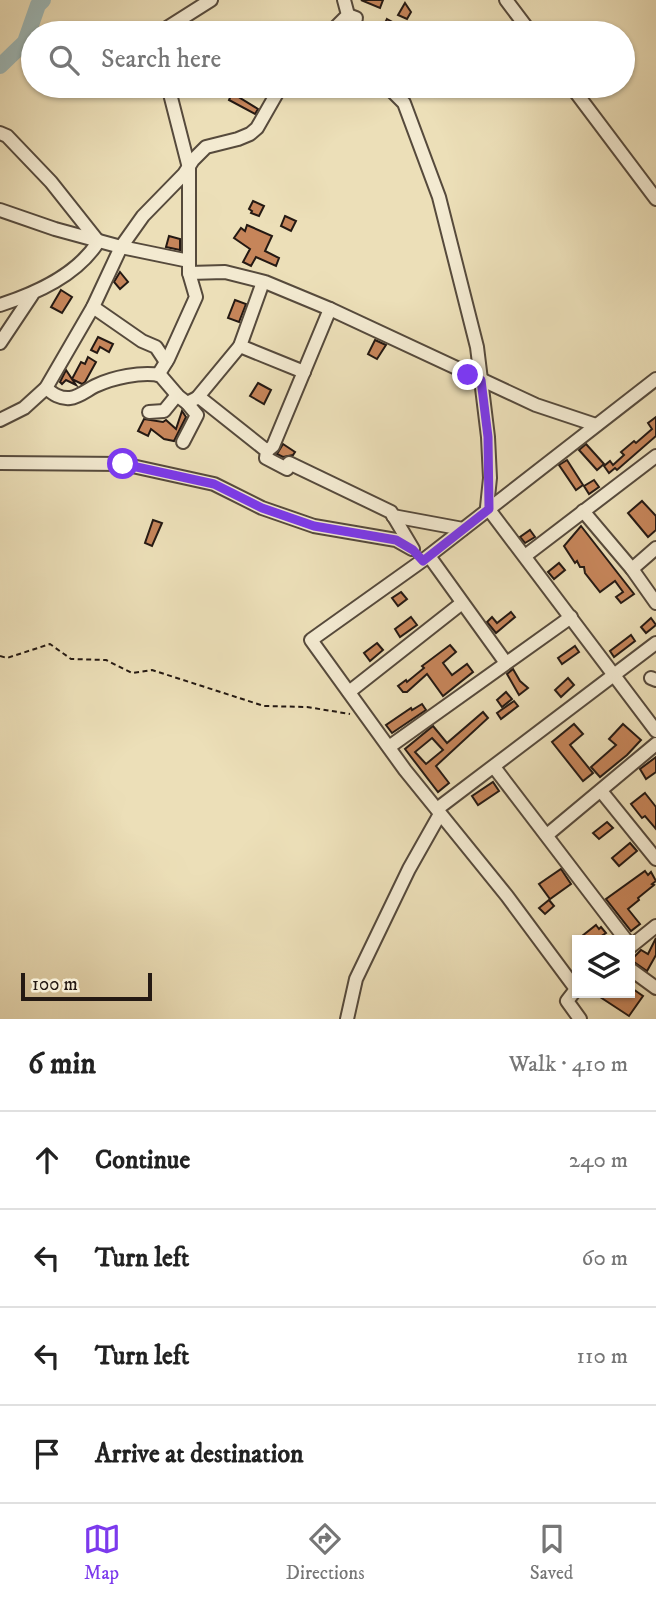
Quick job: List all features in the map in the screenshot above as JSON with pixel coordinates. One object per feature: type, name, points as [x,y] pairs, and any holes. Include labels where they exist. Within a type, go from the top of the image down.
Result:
[{"type":"street","points":[[178,21],[211,0]]},
{"type":"street","points":[[344,0],[348,15]]},
{"type":"street","points":[[506,0],[522,21]]},
{"type":"street","points":[[342,21],[348,15]]},
{"type":"street","points":[[348,15],[356,18],[355,21]]},
{"type":"street","points":[[158,375],[196,297],[189,267],[189,168],[171,98]]},
{"type":"street","points":[[0,420],[24,408],[46,388],[93,307],[121,247],[144,216],[206,147],[237,139],[257,128],[274,98]]},
{"type":"street","points":[[399,98],[404,103],[439,197],[477,347],[488,437],[489,509],[656,731]]},
{"type":"street","points":[[580,98],[656,199]]},
{"type":"street","points":[[0,133],[7,136],[51,182],[98,242],[92,252],[76,267],[32,295],[0,305]]},
{"type":"street","points":[[0,210],[189,267],[225,272],[263,282],[330,309],[536,405],[596,425]]},
{"type":"street","points":[[149,412],[163,411],[187,399],[240,346],[263,282]]},
{"type":"street","points":[[0,343],[32,295]]},
{"type":"street","points":[[93,307],[142,341],[156,346],[166,362]]},
{"type":"street","points":[[330,309],[266,458],[287,469],[289,463],[391,512],[413,550]]},
{"type":"street","points":[[240,346],[304,372]]},
{"type":"street","points":[[46,388],[53,394],[74,398],[97,385],[114,380],[146,374],[158,375],[187,399],[197,415],[183,442]]},
{"type":"street","points":[[572,981],[389,747],[311,640],[426,559],[656,379]]},
{"type":"street","points":[[187,399],[218,411],[267,451]]},
{"type":"street","points":[[525,556],[656,456]]},
{"type":"street","points":[[0,463],[123,464],[214,484],[262,508],[314,526],[396,540],[426,559],[506,663]]},
{"type":"street","points":[[583,511],[632,569],[656,603]]},
{"type":"street","points":[[393,516],[463,530]]},
{"type":"street","points":[[632,569],[656,548]]},
{"type":"street","points":[[349,692],[462,603]]},
{"type":"street","points":[[389,747],[571,617]]},
{"type":"street","points":[[347,1019],[356,979],[439,811],[612,674],[656,643]]},
{"type":"street","points":[[547,835],[656,744]]},
{"type":"street","points":[[494,767],[622,935]]},
{"type":"street","points":[[601,791],[656,859]]},
{"type":"street","points":[[635,942],[656,926]]},
{"type":"street","points":[[635,973],[656,988]]},
{"type":"street","points":[[572,995],[568,1001],[580,1019]]},
{"type":"path","points":[[0,656],[7,658],[50,644],[71,659],[106,660],[132,673],[152,670],[264,706],[307,707],[358,716],[364,713]]},
{"type":"building","points":[[361,0],[383,0],[380,8]]},
{"type":"building","points":[[405,3],[411,12],[407,19],[398,15]]},
{"type":"building","points":[[240,98],[258,109],[255,114],[229,100]]},
{"type":"building","points":[[253,201],[264,206],[259,216],[251,213],[249,209]]},
{"type":"building","points":[[285,216],[296,221],[291,231],[281,226]]},
{"type":"building","points":[[247,225],[272,236],[265,251],[279,258],[276,266],[256,257],[251,266],[243,262],[250,249],[234,238],[241,228],[245,231]]},
{"type":"building","points":[[169,236],[180,239],[180,250],[166,247]]},
{"type":"building","points":[[120,272],[128,282],[120,289],[114,282]]},
{"type":"building","points":[[61,290],[72,297],[62,313],[51,307]]},
{"type":"building","points":[[235,300],[246,304],[239,322],[228,318]]},
{"type":"building","points":[[98,337],[113,344],[109,352],[100,347],[97,353],[91,350]]},
{"type":"building","points":[[375,340],[386,345],[377,359],[368,354]]},
{"type":"building","points":[[88,357],[96,362],[85,382],[82,384],[72,379],[81,362],[85,364]]},
{"type":"building","points":[[66,370],[76,385],[66,380],[62,384],[60,382]]},
{"type":"building","points":[[258,383],[271,390],[264,404],[250,396]]},
{"type":"building","points":[[182,411],[186,417],[174,441],[164,439],[151,429],[148,436],[138,431],[144,419],[163,422],[166,420],[176,429]]},
{"type":"building","points":[[656,417],[656,436],[617,470],[615,468],[609,473],[604,466],[610,461],[613,465],[624,455],[621,452],[652,429],[648,423]]},
{"type":"building","points":[[283,444],[295,452],[293,455],[283,457],[277,454]]},
{"type":"building","points":[[586,444],[604,464],[597,470],[579,450]]},
{"type":"building","points":[[567,460],[583,485],[576,490],[559,465]]},
{"type":"building","points":[[594,480],[599,487],[589,494],[584,486]]},
{"type":"building","points":[[642,501],[656,516],[656,530],[648,537],[628,513]]},
{"type":"building","points":[[153,520],[162,523],[152,546],[145,543]]},
{"type":"building","points":[[581,526],[634,594],[621,603],[616,597],[623,592],[615,581],[600,592],[585,573],[584,567],[580,567],[577,561],[575,563],[564,546]]},
{"type":"building","points":[[530,530],[535,537],[525,543],[520,537]]},
{"type":"building","points":[[559,563],[565,570],[554,579],[548,572]]},
{"type":"building","points":[[401,592],[407,599],[398,606],[392,598]]},
{"type":"building","points":[[511,612],[515,617],[496,633],[487,622],[492,617],[497,623]]},
{"type":"building","points":[[411,617],[417,625],[400,637],[395,629]]},
{"type":"building","points":[[651,618],[656,625],[646,633],[641,627]]},
{"type":"building","points":[[631,635],[635,641],[614,657],[610,651]]},
{"type":"building","points":[[377,643],[383,650],[370,661],[364,653]]},
{"type":"building","points":[[450,645],[456,652],[443,663],[452,675],[467,664],[473,672],[443,696],[427,674],[407,692],[403,692],[398,686],[406,680],[407,682],[424,668],[422,666]]},
{"type":"building","points":[[575,646],[579,652],[562,664],[558,658]]},
{"type":"building","points":[[513,669],[528,688],[519,695],[507,674]]},
{"type":"building","points":[[568,678],[574,685],[561,697],[555,690]]},
{"type":"building","points":[[506,692],[512,699],[502,707],[497,700]]},
{"type":"building","points":[[514,701],[518,706],[501,719],[497,713]]},
{"type":"building","points":[[422,704],[426,710],[392,733],[386,725]]},
{"type":"building","points":[[483,712],[488,718],[436,766],[449,783],[438,792],[405,749],[433,726],[447,743]],"holes":[[[432,738],[443,750],[426,764],[415,752]]]},
{"type":"building","points":[[574,724],[583,734],[570,745],[593,773],[583,781],[552,742]]},
{"type":"building","points":[[623,724],[641,740],[600,777],[591,767],[616,745],[609,739]]},
{"type":"building","points":[[656,757],[656,772],[646,779],[640,769]]},
{"type":"building","points":[[493,782],[499,791],[478,805],[472,796]]},
{"type":"building","points":[[645,793],[656,807],[656,829],[645,816],[642,818],[631,804]]},
{"type":"building","points":[[607,822],[613,828],[599,839],[593,833]]},
{"type":"building","points":[[630,843],[637,851],[619,866],[612,858]]},
{"type":"building","points":[[561,869],[571,884],[550,899],[539,884]]},
{"type":"building","points":[[645,871],[648,875],[651,872],[656,881],[628,909],[640,924],[631,931],[606,899]]},
{"type":"building","points":[[549,900],[554,906],[545,914],[539,908]]},
{"type":"building","points":[[596,925],[606,933],[603,935],[583,935]]},
{"type":"building","points":[[656,938],[656,955],[647,971],[635,963],[635,956],[641,950],[648,954]]},
{"type":"building","points":[[635,990],[643,996],[629,1016],[602,998],[635,998]]},
{"type":"waterway","points":[[32,21],[38,5],[43,0]]},
{"type":"waterway","points":[[0,66],[21,46]]},
{"type":"route","points":[[123,464],[214,484],[262,508],[314,526],[396,540],[413,550],[423,561],[489,509],[488,437],[481,380],[468,375]]}]
